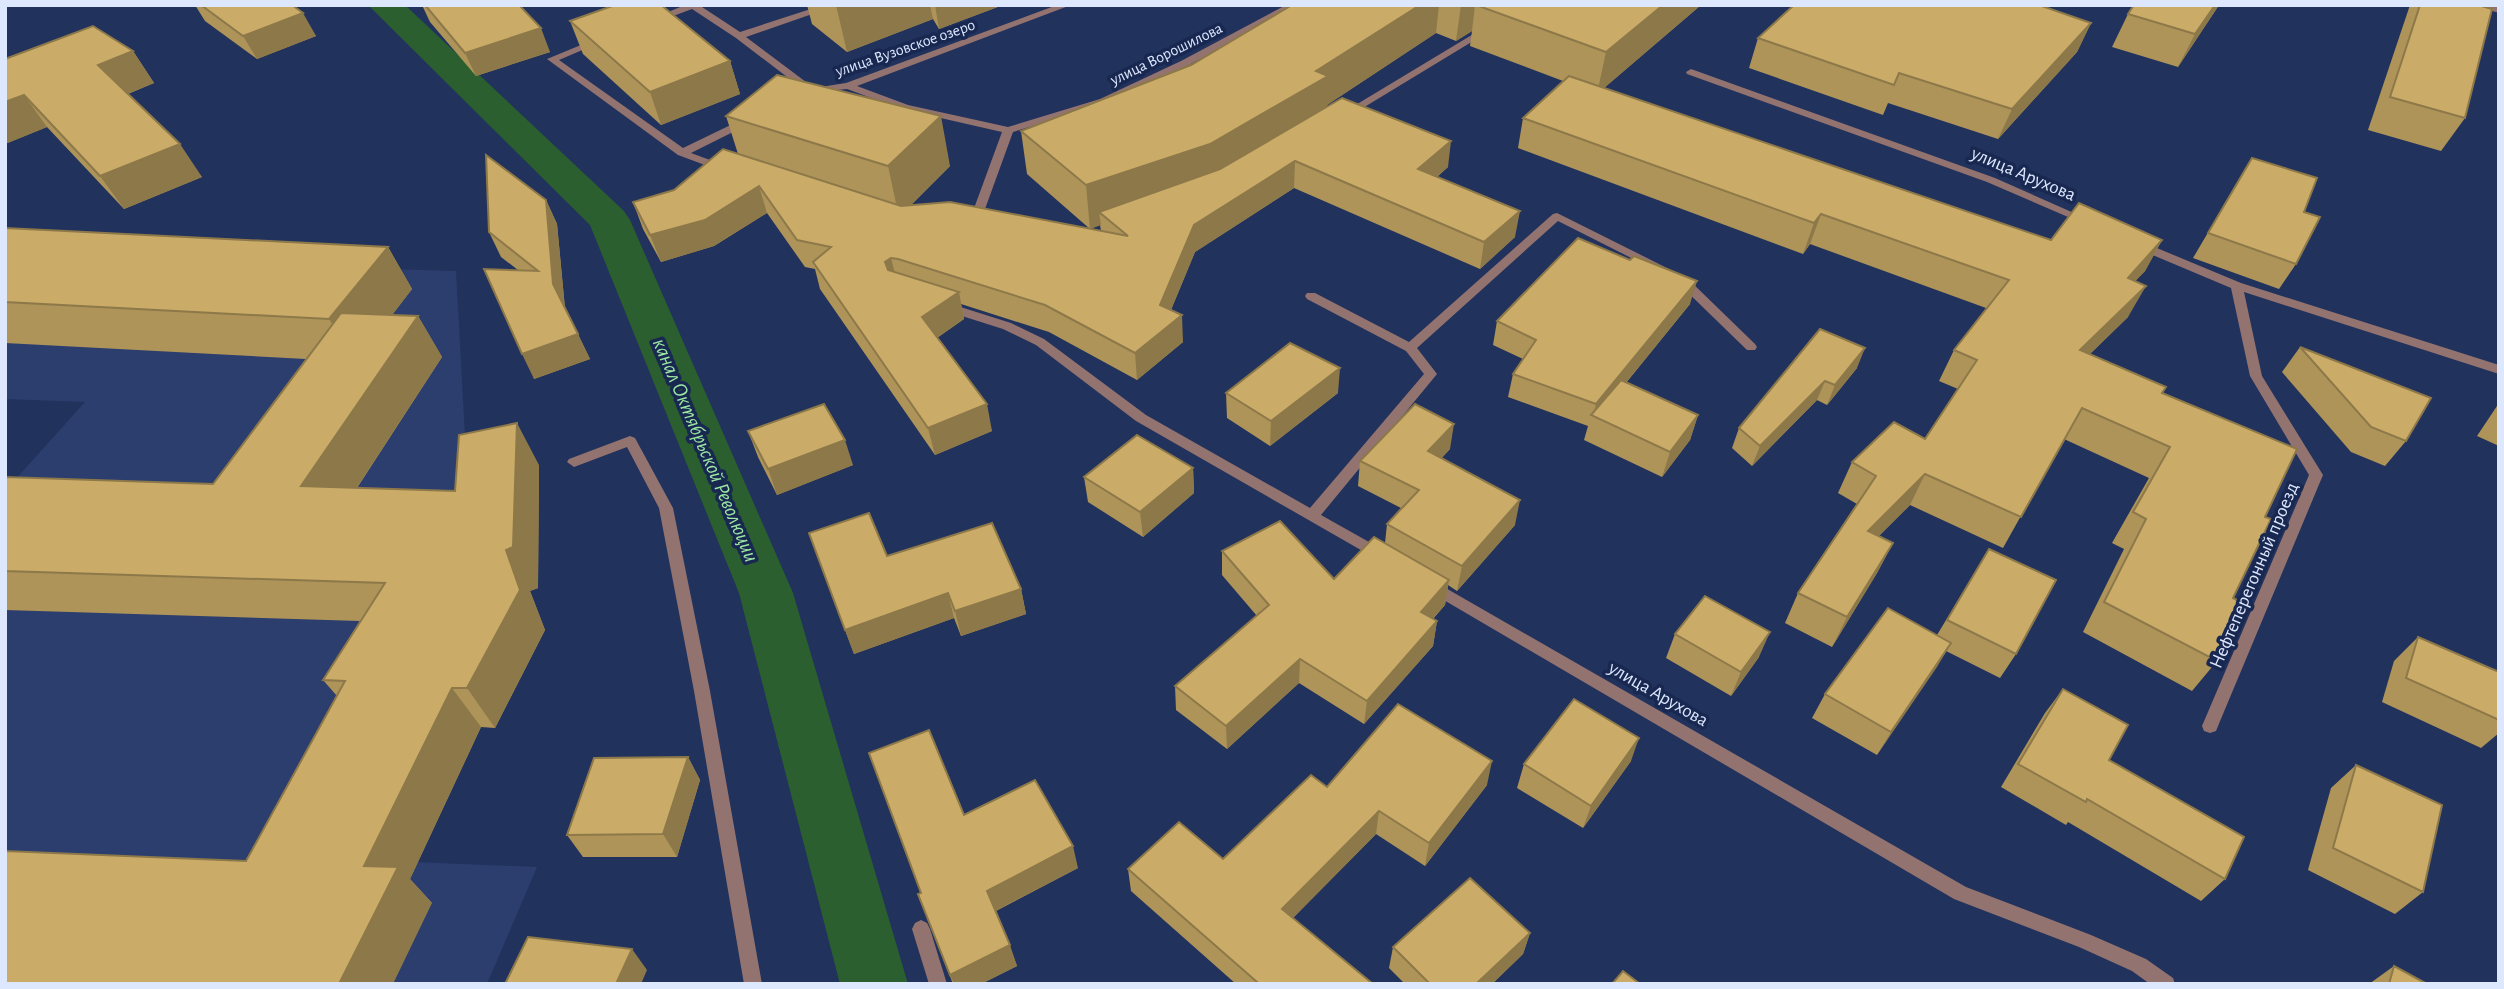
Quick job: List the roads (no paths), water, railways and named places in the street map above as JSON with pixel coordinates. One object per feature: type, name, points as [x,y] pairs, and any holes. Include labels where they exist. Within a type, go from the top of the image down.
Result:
[{"type":"street","points":[[739,36],[833,5]]},
{"type":"street","name":"улица Вузовское озеро","points":[[800,96],[812,91],[848,86],[1066,5]]},
{"type":"street","name":"улица Ворошилова","points":[[1008,130],[1104,101],[1185,63],[1294,5]]},
{"type":"street","points":[[2482,5],[2499,10]]},
{"type":"street","points":[[641,25],[692,6],[739,36],[812,91]]},
{"type":"street","points":[[1336,119],[1498,22]]},
{"type":"street","points":[[603,39],[552,59],[682,153],[733,171]]},
{"type":"street","name":"улица Арухова","points":[[1691,72],[1991,180],[2103,229]]},
{"type":"street","points":[[848,86],[905,107],[1008,130],[975,222]]},
{"type":"street","points":[[682,153],[753,119]]},
{"type":"street","points":[[1410,348],[1557,216],[1677,276],[1751,347]]},
{"type":"street","points":[[961,223],[988,225]]},
{"type":"street","points":[[2128,240],[2237,286],[2499,370]]},
{"type":"street","name":"Нефтеперегонный проезд","points":[[2210,726],[2316,475],[2256,376],[2237,286]]},
{"type":"street","points":[[1311,296],[1410,348],[1431,374],[1311,516]]},
{"type":"street","points":[[935,303],[1007,326],[1040,342],[1141,418],[1396,565]]},
{"type":"street","points":[[574,462],[630,441],[666,508],[753,984]]},
{"type":"street","name":"улица Арухова","points":[[1420,579],[1960,893],[2096,946],[2138,965],[2166,984]]},
{"type":"street","points":[[921,929],[938,984]]},
{"type":"waterway","name":"канал Октябрьской Революции","points":[[385,5],[609,220],[766,593],[874,984]]}]
